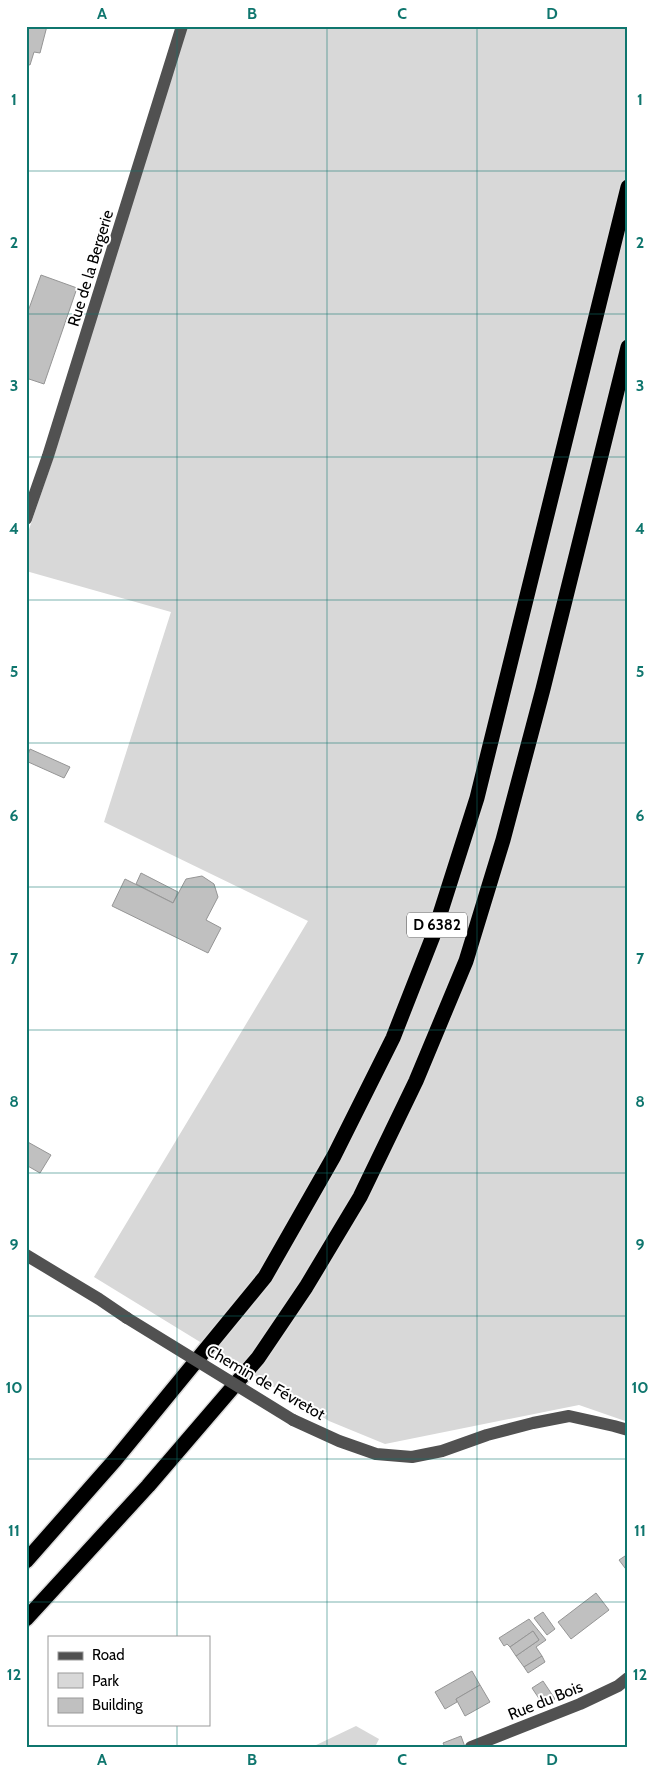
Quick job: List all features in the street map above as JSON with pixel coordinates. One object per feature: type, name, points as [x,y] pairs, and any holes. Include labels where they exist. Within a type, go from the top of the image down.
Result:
[{"type":"highway","name":"D 6382","points":[[26,1560],[115,1460],[265,1277],[334,1156],[393,1038],[433,936],[478,798],[628,187]]},
{"type":"highway","name":"D 6382","points":[[26,1619],[148,1486],[258,1358],[306,1287],[360,1198],[416,1081],[466,961],[503,840],[543,689],[628,347]]},
{"type":"street","name":"Rue de la Bergerie","points":[[26,519],[48,456],[182,26]]},
{"type":"street","name":"Chemin de Févretot","points":[[26,1255],[293,1420],[338,1441],[376,1454],[412,1457],[442,1451],[533,1423],[569,1416],[628,1430]]},
{"type":"street","name":"Rue du Bois","points":[[471,1747],[580,1704],[618,1686],[628,1678]]},
{"type":"green space","points":[[184,26],[628,26],[628,1422],[579,1405],[385,1444],[329,1421],[94,1277],[308,921],[104,822],[171,612],[26,571],[26,538],[53,459]]},
{"type":"green space","points":[[356,1726],[379,1739],[375,1747],[312,1747]]},
{"type":"building","points":[[26,26],[47,26],[40,53],[34,52],[30,65],[26,64]]},
{"type":"building","points":[[41,275],[77,288],[44,384],[26,378],[26,317]]},
{"type":"building","points":[[30,749],[70,767],[64,778],[26,761]]},
{"type":"building","points":[[141,873],[178,892],[173,903],[136,884]]},
{"type":"building","points":[[202,876],[214,884],[218,897],[206,920],[221,928],[208,953],[112,906],[125,879],[173,903],[186,879]]},
{"type":"building","points":[[26,1141],[51,1155],[40,1173],[26,1165]]},
{"type":"building","points":[[628,1554],[628,1572],[619,1560]]},
{"type":"building","points":[[596,1593],[609,1610],[571,1639],[558,1622]]},
{"type":"building","points":[[543,1612],[555,1629],[547,1635],[534,1618]]},
{"type":"building","points":[[529,1619],[546,1640],[536,1647],[542,1656],[524,1667],[516,1656],[539,1640],[533,1631],[510,1647],[507,1644],[504,1646],[499,1638]]},
{"type":"building","points":[[533,1631],[539,1640],[516,1656],[510,1647]]},
{"type":"building","points":[[542,1656],[545,1662],[528,1673],[524,1667]]},
{"type":"building","points":[[472,1671],[480,1685],[456,1699],[457,1702],[445,1709],[435,1692]]},
{"type":"building","points":[[543,1681],[555,1699],[544,1706],[532,1688]]},
{"type":"building","points":[[480,1685],[490,1702],[465,1716],[456,1699]]},
{"type":"building","points":[[461,1736],[465,1747],[445,1747],[443,1743]]}]
